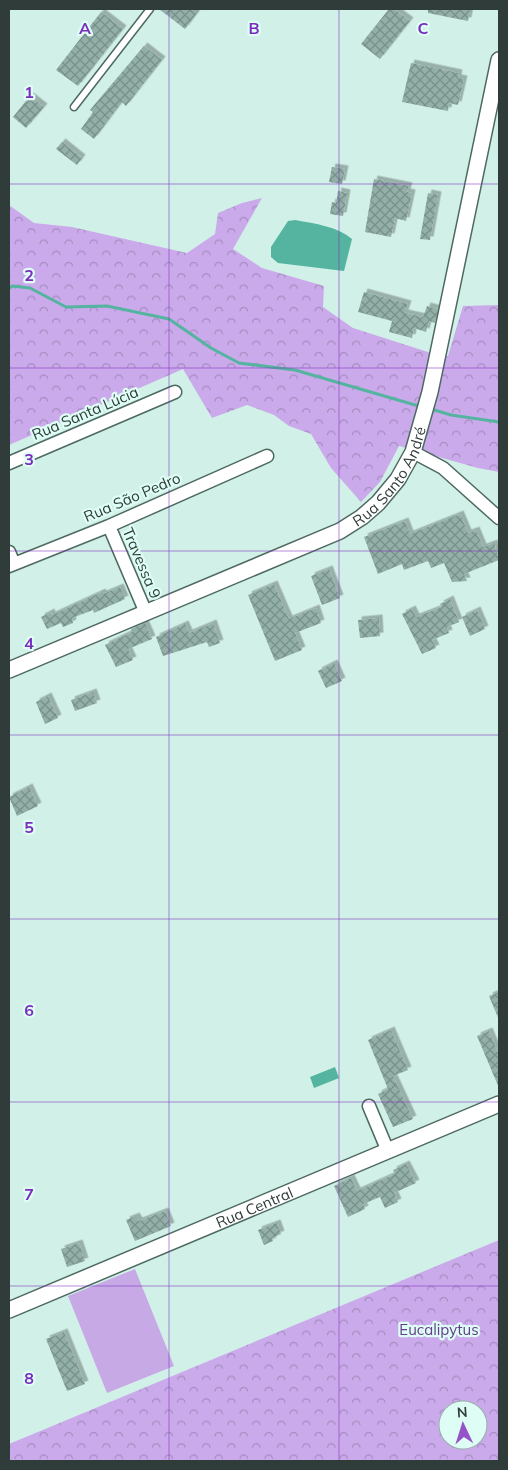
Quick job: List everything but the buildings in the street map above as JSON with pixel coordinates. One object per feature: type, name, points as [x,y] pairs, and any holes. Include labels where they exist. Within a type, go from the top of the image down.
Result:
[{"type":"street","name":"Rua Santo André","points":[[9,670],[340,531],[362,517],[378,503],[398,479],[413,452],[430,392],[499,60]]},
{"type":"street","name":"Rua Santa Lúcia","points":[[9,464],[175,392]]},
{"type":"street","points":[[413,452],[442,468],[499,518]]},
{"type":"street","name":"Rua São Pedro","points":[[12,565],[109,526],[267,456]]},
{"type":"street","name":"Travessa 9","points":[[109,526],[146,614]]},
{"type":"street","points":[[9,552],[12,565]]},
{"type":"street","name":"Rua Central","points":[[9,1310],[387,1149],[499,1104]]},
{"type":"street","points":[[369,1106],[387,1149]]},
{"type":"lane","points":[[74,107],[150,9]]},
{"type":"green space","points":[[262,198],[233,249],[262,268],[324,286],[323,307],[353,328],[428,352],[448,356],[463,306],[499,305],[499,472],[399,446],[380,482],[361,502],[331,468],[311,434],[289,426],[274,415],[247,405],[212,418],[183,369],[9,445],[9,205],[34,223],[72,227],[187,253],[215,234],[218,213],[242,203]]},
{"type":"green space","name":"Eucalipytus","points":[[499,1240],[499,1461],[9,1461],[9,1444]]},
{"type":"shaded area","points":[[295,220],[332,228],[352,239],[344,271],[278,263],[271,257],[271,247],[288,221]]},
{"type":"shaded area","points":[[335,1067],[339,1078],[314,1088],[310,1077]]},
{"type":"shaded area","points":[[135,1269],[174,1366],[107,1393],[68,1296]]},
{"type":"waterway","points":[[9,289],[12,286],[30,288],[66,307],[107,306],[169,319],[211,348],[239,363],[295,370],[422,407]]},
{"type":"waterway","points":[[431,409],[451,415],[499,422]]}]
